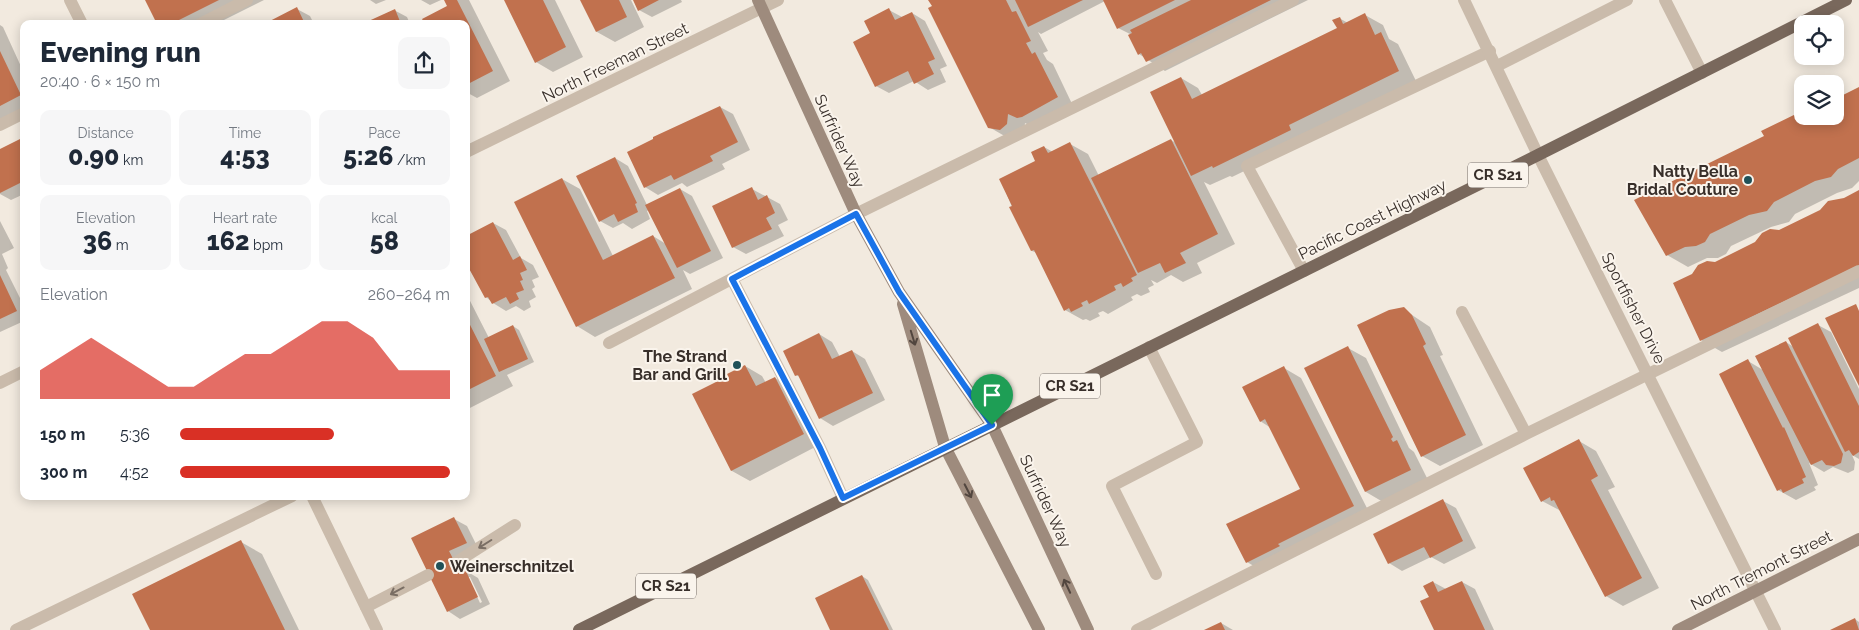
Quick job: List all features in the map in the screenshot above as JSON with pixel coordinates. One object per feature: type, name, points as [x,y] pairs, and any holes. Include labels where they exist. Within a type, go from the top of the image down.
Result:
[{"type":"main road","name":"Pacific Coast Highway","points":[[992,425],[1538,155],[1846,0]]},
{"type":"main road","name":"CR S21","points":[[579,630],[992,425]]},
{"type":"street","points":[[70,0],[80,20]]},
{"type":"street","points":[[208,20],[246,0]]},
{"type":"street","name":"North Freeman Street","points":[[470,150],[760,4],[778,0]]},
{"type":"street","points":[[609,343],[856,214],[1293,0]]},
{"type":"street","name":"Sportfisher Drive","points":[[1464,0],[1538,155],[1775,630]]},
{"type":"street","points":[[1497,66],[1627,0]]},
{"type":"street","points":[[1665,0],[1702,73]]},
{"type":"street","name":"Surfrider Way","points":[[760,4],[856,214],[899,292],[992,425],[1088,630]]},
{"type":"street","points":[[1304,271],[1247,166],[1490,51]]},
{"type":"street","points":[[0,125],[20,115]]},
{"type":"street","points":[[1137,630],[1526,434],[1859,271]]},
{"type":"street","points":[[732,279],[820,448],[843,498]]},
{"type":"street","name":"Surfrider Way","points":[[899,292],[945,447],[1039,630]]},
{"type":"street","points":[[1462,312],[1526,434]]},
{"type":"street","points":[[1149,347],[1197,442],[1112,486],[1156,574]]},
{"type":"street","points":[[0,382],[20,373]]},
{"type":"street","points":[[16,630],[284,500]]},
{"type":"street","points":[[314,500],[377,630]]},
{"type":"street","points":[[455,563],[515,525]]},
{"type":"street","name":"North Tremont Street","points":[[1678,630],[1859,539]]},
{"type":"street","points":[[366,608],[428,574]]},
{"type":"building","points":[[145,0],[219,0],[179,20],[155,20]]},
{"type":"building","points":[[444,0],[457,0],[467,20],[422,19],[447,6]]},
{"type":"building","points":[[504,0],[543,0],[566,47],[535,63]]},
{"type":"building","points":[[580,0],[619,0],[627,17],[596,32]]},
{"type":"building","points":[[633,0],[659,0],[638,11]]},
{"type":"building","points":[[928,0],[1006,0],[1012,12],[1016,11],[1031,41],[1026,43],[1032,54],[1035,52],[1058,97],[1022,117],[1017,118],[1008,114],[1007,124],[1000,130],[988,128],[928,8],[932,6]]},
{"type":"building","points":[[1015,0],[1083,0],[1028,27]]},
{"type":"building","points":[[1103,0],[1175,0],[1117,29]]},
{"type":"building","points":[[1191,0],[1271,0],[1146,62],[1141,53],[1138,55],[1128,35],[1132,33],[1130,30]]},
{"type":"building","points":[[297,7],[303,20],[272,20]]},
{"type":"building","points":[[889,8],[895,20],[912,12],[935,59],[928,62],[934,74],[914,84],[908,71],[875,87],[853,42],[870,33],[864,21]]},
{"type":"building","points":[[395,9],[399,20],[371,20]]},
{"type":"building","points":[[1365,13],[1375,35],[1381,32],[1399,71],[1289,125],[1291,130],[1213,168],[1212,166],[1191,176],[1150,92],[1181,77],[1192,99],[1337,28],[1332,20],[1340,17],[1343,24]]},
{"type":"building","points":[[470,26],[493,71],[470,83]]},
{"type":"building","points":[[0,51],[20,96],[0,106]]},
{"type":"building","points":[[1859,87],[1859,158],[1838,169],[1831,177],[1815,181],[1774,202],[1767,211],[1749,215],[1710,234],[1705,242],[1696,246],[1685,247],[1666,256],[1634,200],[1764,136],[1761,131],[1794,115],[1794,125],[1844,125],[1844,94]]},
{"type":"building","points":[[720,106],[738,142],[710,156],[713,161],[674,180],[671,175],[644,188],[627,152],[653,139],[653,137]]},
{"type":"building","points":[[20,139],[20,183],[0,193],[0,149]]},
{"type":"building","points":[[1171,139],[1218,234],[1180,253],[1186,263],[1165,273],[1160,263],[1138,273],[1091,178]]},
{"type":"building","points":[[1070,142],[1137,275],[1131,278],[1133,281],[1123,287],[1121,283],[1114,286],[1116,290],[1089,304],[1087,300],[1081,303],[1083,306],[1071,312],[1069,308],[1064,311],[1034,250],[1031,251],[1009,207],[1012,206],[999,179],[1035,161],[1031,152],[1044,146],[1048,153]]},
{"type":"building","points":[[615,157],[637,203],[635,204],[638,212],[618,222],[614,214],[599,222],[576,176]]},
{"type":"building","points":[[562,178],[603,260],[653,235],[675,278],[576,327],[514,202]]},
{"type":"building","points":[[752,187],[758,200],[767,195],[775,213],[766,218],[772,229],[732,248],[712,206]]},
{"type":"building","points":[[680,188],[711,251],[677,268],[645,205]]},
{"type":"building","points":[[1859,190],[1859,266],[1700,341],[1673,283],[1692,274],[1698,265],[1707,261],[1715,262],[1755,242],[1762,233],[1770,229],[1779,230],[1820,210],[1828,201],[1844,198]]},
{"type":"building","points":[[493,222],[513,260],[520,256],[527,270],[520,273],[523,280],[520,281],[524,290],[516,293],[519,299],[510,304],[506,297],[492,304],[488,297],[485,298],[470,270],[470,234]]},
{"type":"building","points":[[0,275],[17,311],[0,319]]},
{"type":"building","points":[[1856,304],[1859,311],[1859,386],[1825,318]]},
{"type":"building","points":[[1404,307],[1412,315],[1426,344],[1423,346],[1466,435],[1421,457],[1357,325],[1389,310]]},
{"type":"building","points":[[1818,323],[1859,406],[1859,452],[1853,456],[1849,450],[1845,452],[1788,338]]},
{"type":"building","points":[[470,325],[496,376],[470,389]]},
{"type":"building","points":[[513,325],[528,359],[499,372],[484,339]]},
{"type":"building","points":[[819,333],[832,359],[852,350],[873,393],[819,419],[798,375],[795,376],[783,351]]},
{"type":"building","points":[[1786,341],[1843,454],[1841,463],[1834,466],[1826,465],[1822,460],[1811,465],[1755,356]]},
{"type":"building","points":[[1348,346],[1393,437],[1391,439],[1393,442],[1397,440],[1411,470],[1365,492],[1304,368]]},
{"type":"building","points":[[1748,359],[1784,427],[1806,477],[1802,479],[1804,483],[1783,493],[1781,489],[1777,491],[1719,374]]},
{"type":"building","points":[[745,365],[756,386],[775,377],[804,434],[731,471],[692,394]]},
{"type":"building","points":[[1284,366],[1354,506],[1278,544],[1280,546],[1246,563],[1226,524],[1300,489],[1265,419],[1260,422],[1242,387]]},
{"type":"building","points":[[1579,439],[1598,476],[1591,480],[1642,578],[1605,597],[1554,500],[1551,501],[1550,497],[1541,502],[1523,468]]},
{"type":"building","points":[[1443,499],[1463,541],[1430,558],[1424,547],[1388,564],[1373,534]]},
{"type":"building","name":"Weinerschnitzel","points":[[454,517],[467,543],[449,551],[460,572],[465,569],[478,597],[447,612],[411,538]]},
{"type":"building","points":[[241,540],[285,630],[150,630],[132,594]]},
{"type":"building","points":[[862,575],[889,630],[830,630],[815,598]]},
{"type":"building","points":[[1433,581],[1438,592],[1462,581],[1485,630],[1434,630],[1420,601],[1429,597],[1423,586]]},
{"type":"building","points":[[1855,618],[1859,630],[1830,630]]},
{"type":"building","points":[[1221,622],[1225,630],[1204,630]]},
{"type":"place","name":"Natty Bella Bridal Couture","points":[[1748,180]]},
{"type":"place","name":"The Strand Bar and Grill","points":[[737,365]]},
{"type":"place","name":"Weinerschnitzel","points":[[440,566]]},
{"type":"route","points":[[856,214],[899,292],[992,425],[843,498],[820,448],[732,279],[856,214]]}]
